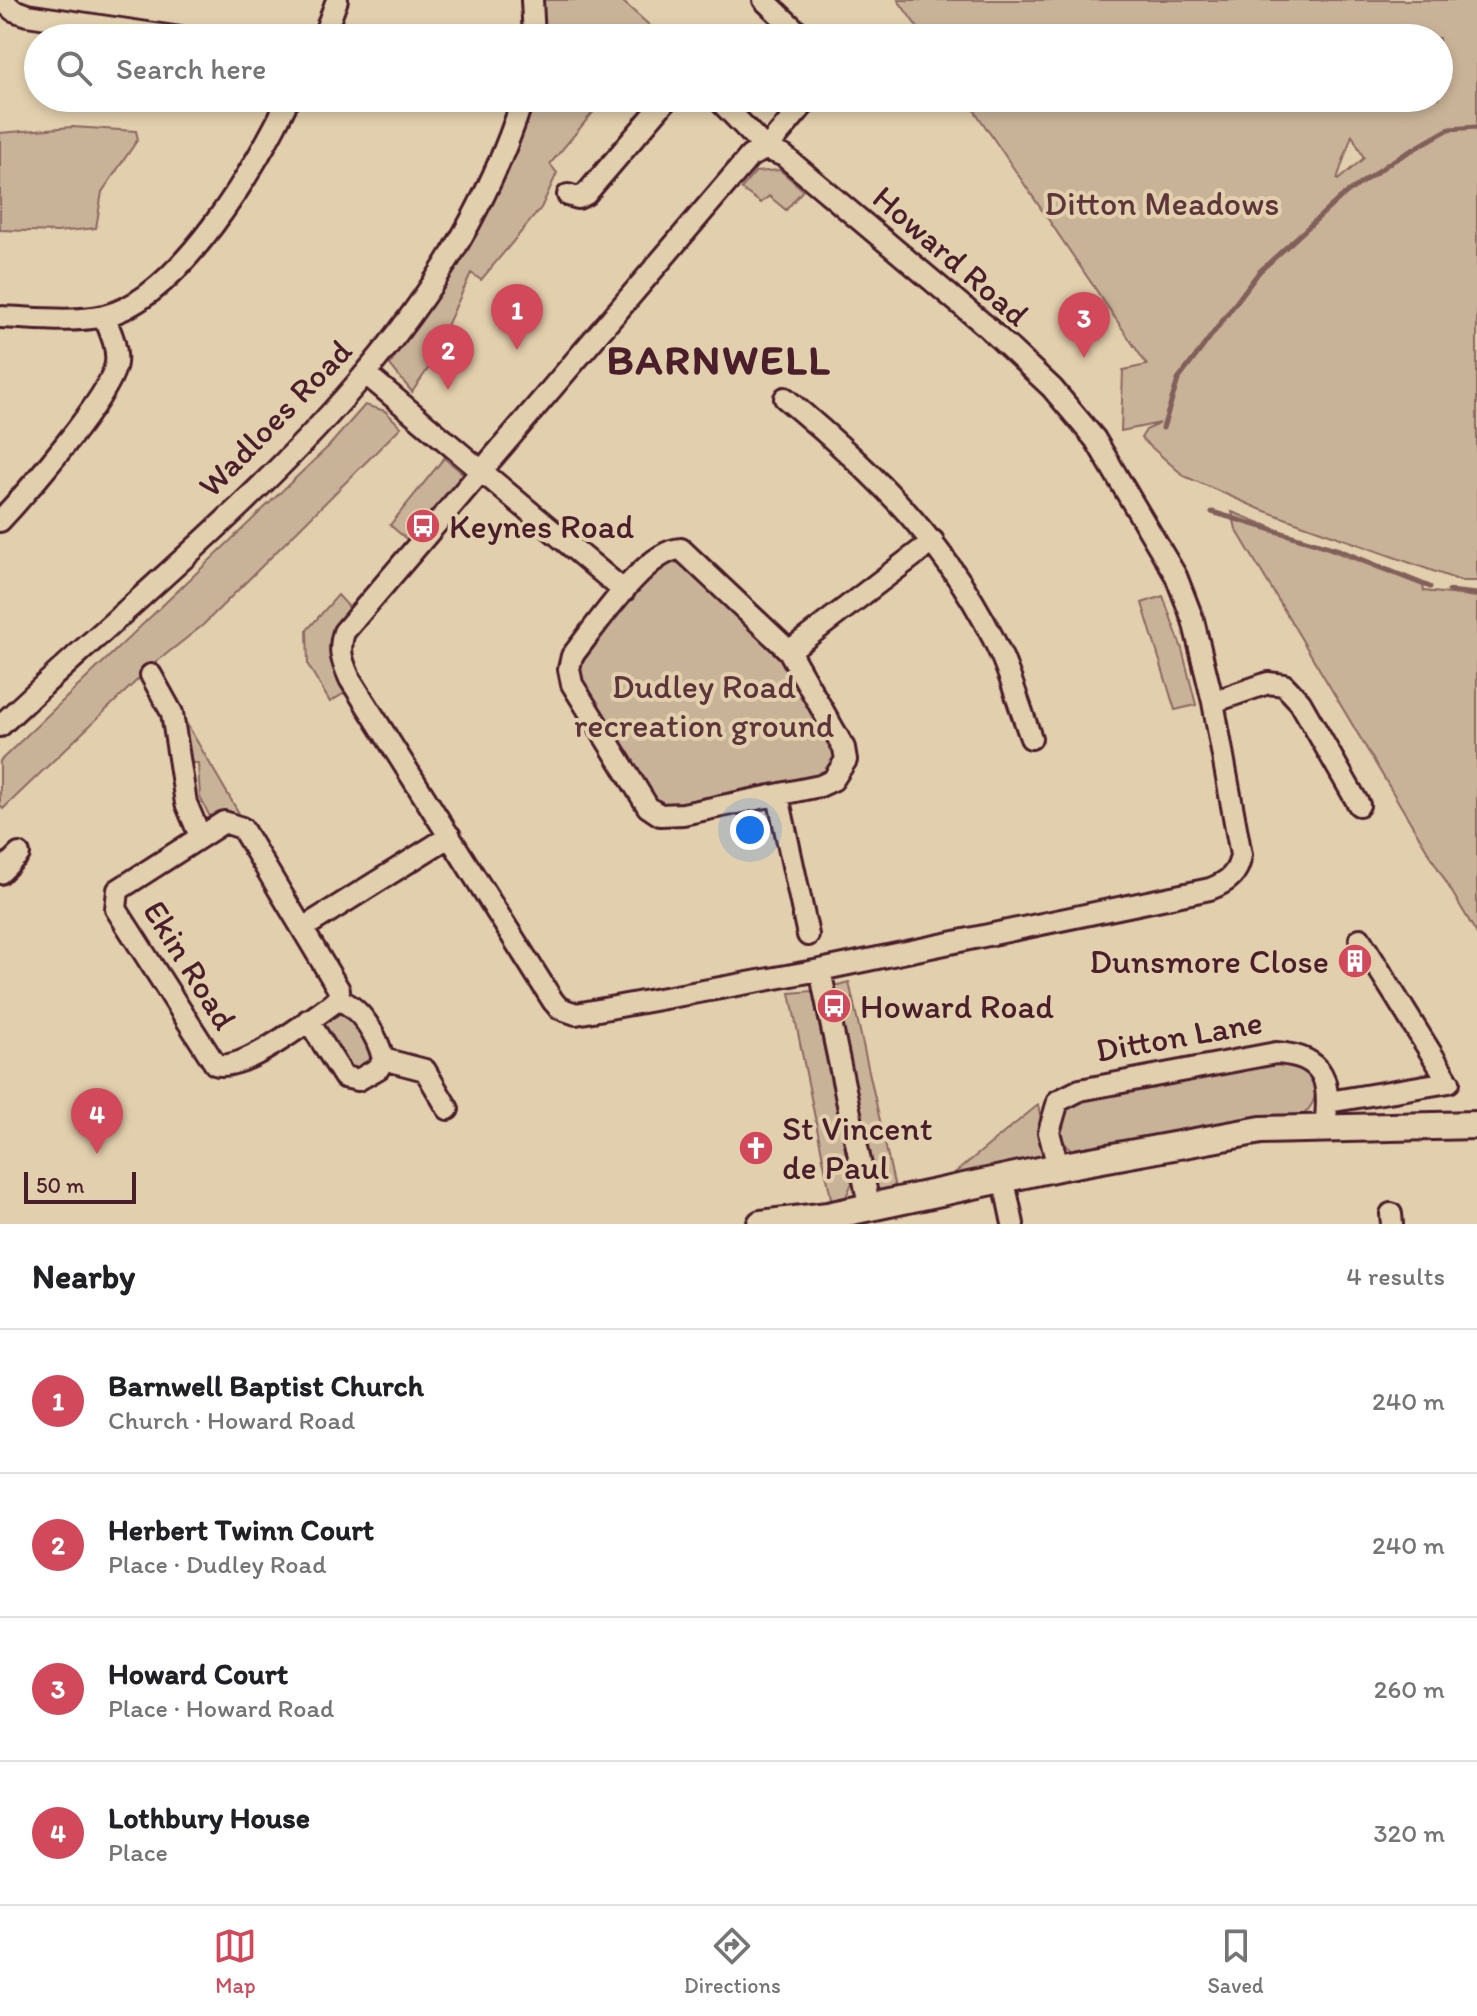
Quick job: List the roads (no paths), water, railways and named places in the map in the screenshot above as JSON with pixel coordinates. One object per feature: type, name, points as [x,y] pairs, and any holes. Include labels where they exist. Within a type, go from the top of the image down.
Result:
[{"type":"main road","points":[[761,1224],[870,1209],[1058,1167],[1327,1115],[1477,1125]]},
{"type":"street","points":[[2,0],[13,10],[27,15],[87,24]]},
{"type":"street","points":[[328,24],[337,0]]},
{"type":"street","points":[[532,0],[533,24]]},
{"type":"street","points":[[764,0],[789,24]]},
{"type":"street","points":[[0,317],[104,316],[150,293],[181,266],[223,209],[281,112]]},
{"type":"street","name":"Wadloes Road","points":[[0,726],[240,505],[322,425],[366,374],[439,272],[470,219],[492,178],[518,112]]},
{"type":"street","points":[[568,195],[578,198],[586,194],[656,112]]},
{"type":"street","name":"Howard Road","points":[[730,112],[766,149],[784,156],[986,326],[1077,415],[1126,488],[1176,576],[1193,620],[1213,702],[1241,855],[1239,867],[1222,885],[820,970]]},
{"type":"street","points":[[797,112],[766,149],[750,156],[344,632],[340,654],[350,679],[553,1001],[567,1012],[588,1014],[820,970],[870,1209]]},
{"type":"street","points":[[0,521],[43,473],[113,376],[115,346],[104,316]]},
{"type":"street","points":[[366,374],[624,591]]},
{"type":"street","points":[[785,397],[861,461],[933,541],[971,600],[1002,657],[1032,738]]},
{"type":"street","points":[[789,651],[933,541]]},
{"type":"street","points":[[681,549],[789,651],[844,748],[846,760],[833,780],[778,796],[683,814],[660,815],[648,807],[572,684],[569,669],[572,656],[624,591],[658,555],[681,549]]},
{"type":"street","points":[[151,675],[172,713],[186,803],[200,836]]},
{"type":"street","points":[[1213,702],[1268,683],[1284,685],[1300,702],[1359,805]]},
{"type":"street","points":[[778,796],[808,935]]},
{"type":"street","name":"Ekin Road","points":[[224,822],[242,828],[333,977],[339,990],[338,1000],[239,1064],[223,1067],[215,1064],[116,909],[118,890],[224,822]]},
{"type":"street","points":[[303,928],[450,836]]},
{"type":"street","points":[[1,870],[19,854]]},
{"type":"street","points":[[1327,1115],[1449,1082],[1391,970],[1360,939]]},
{"type":"street","name":"Ekin Road","points":[[338,1000],[355,1008],[381,1049],[383,1059]]},
{"type":"street","points":[[308,1020],[336,1066],[351,1081],[379,1068],[383,1059],[425,1070],[448,1109]]},
{"type":"street","name":"Ditton Lane","points":[[1058,1167],[1049,1132],[1051,1114],[1058,1101],[1080,1090],[1276,1053],[1309,1058],[1323,1078],[1327,1115]]},
{"type":"street","points":[[1004,1181],[1013,1224]]},
{"type":"waterway","points":[[1163,428],[1178,380],[1259,272],[1340,198],[1391,162],[1449,129],[1477,127]]},
{"type":"waterway","points":[[1212,512],[1339,550],[1430,587]]},
{"type":"waterway","points":[[1449,591],[1477,594]]},
{"type":"place","name":"Barnwell Baptist Church","points":[[517,350]]},
{"type":"place","name":"Howard Court","points":[[1084,358]]},
{"type":"place","name":"Herbert Twinn Court","points":[[448,390]]},
{"type":"place","name":"Keynes Road","points":[[423,526]]},
{"type":"place","name":"Dunsmore Close","points":[[1355,961]]},
{"type":"place","name":"Howard Road","points":[[834,1006]]},
{"type":"place","name":"St Vincent de Paul","points":[[756,1148]]},
{"type":"place","name":"Lothbury House","points":[[97,1154]]},
{"type":"district","name":"BARNWELL","points":[[719,359]]},
{"type":"park label","name":"Ditton Meadows","points":[[1162,203]]},
{"type":"park label","name":"Dudley Road recreation ground","points":[[704,706]]}]
